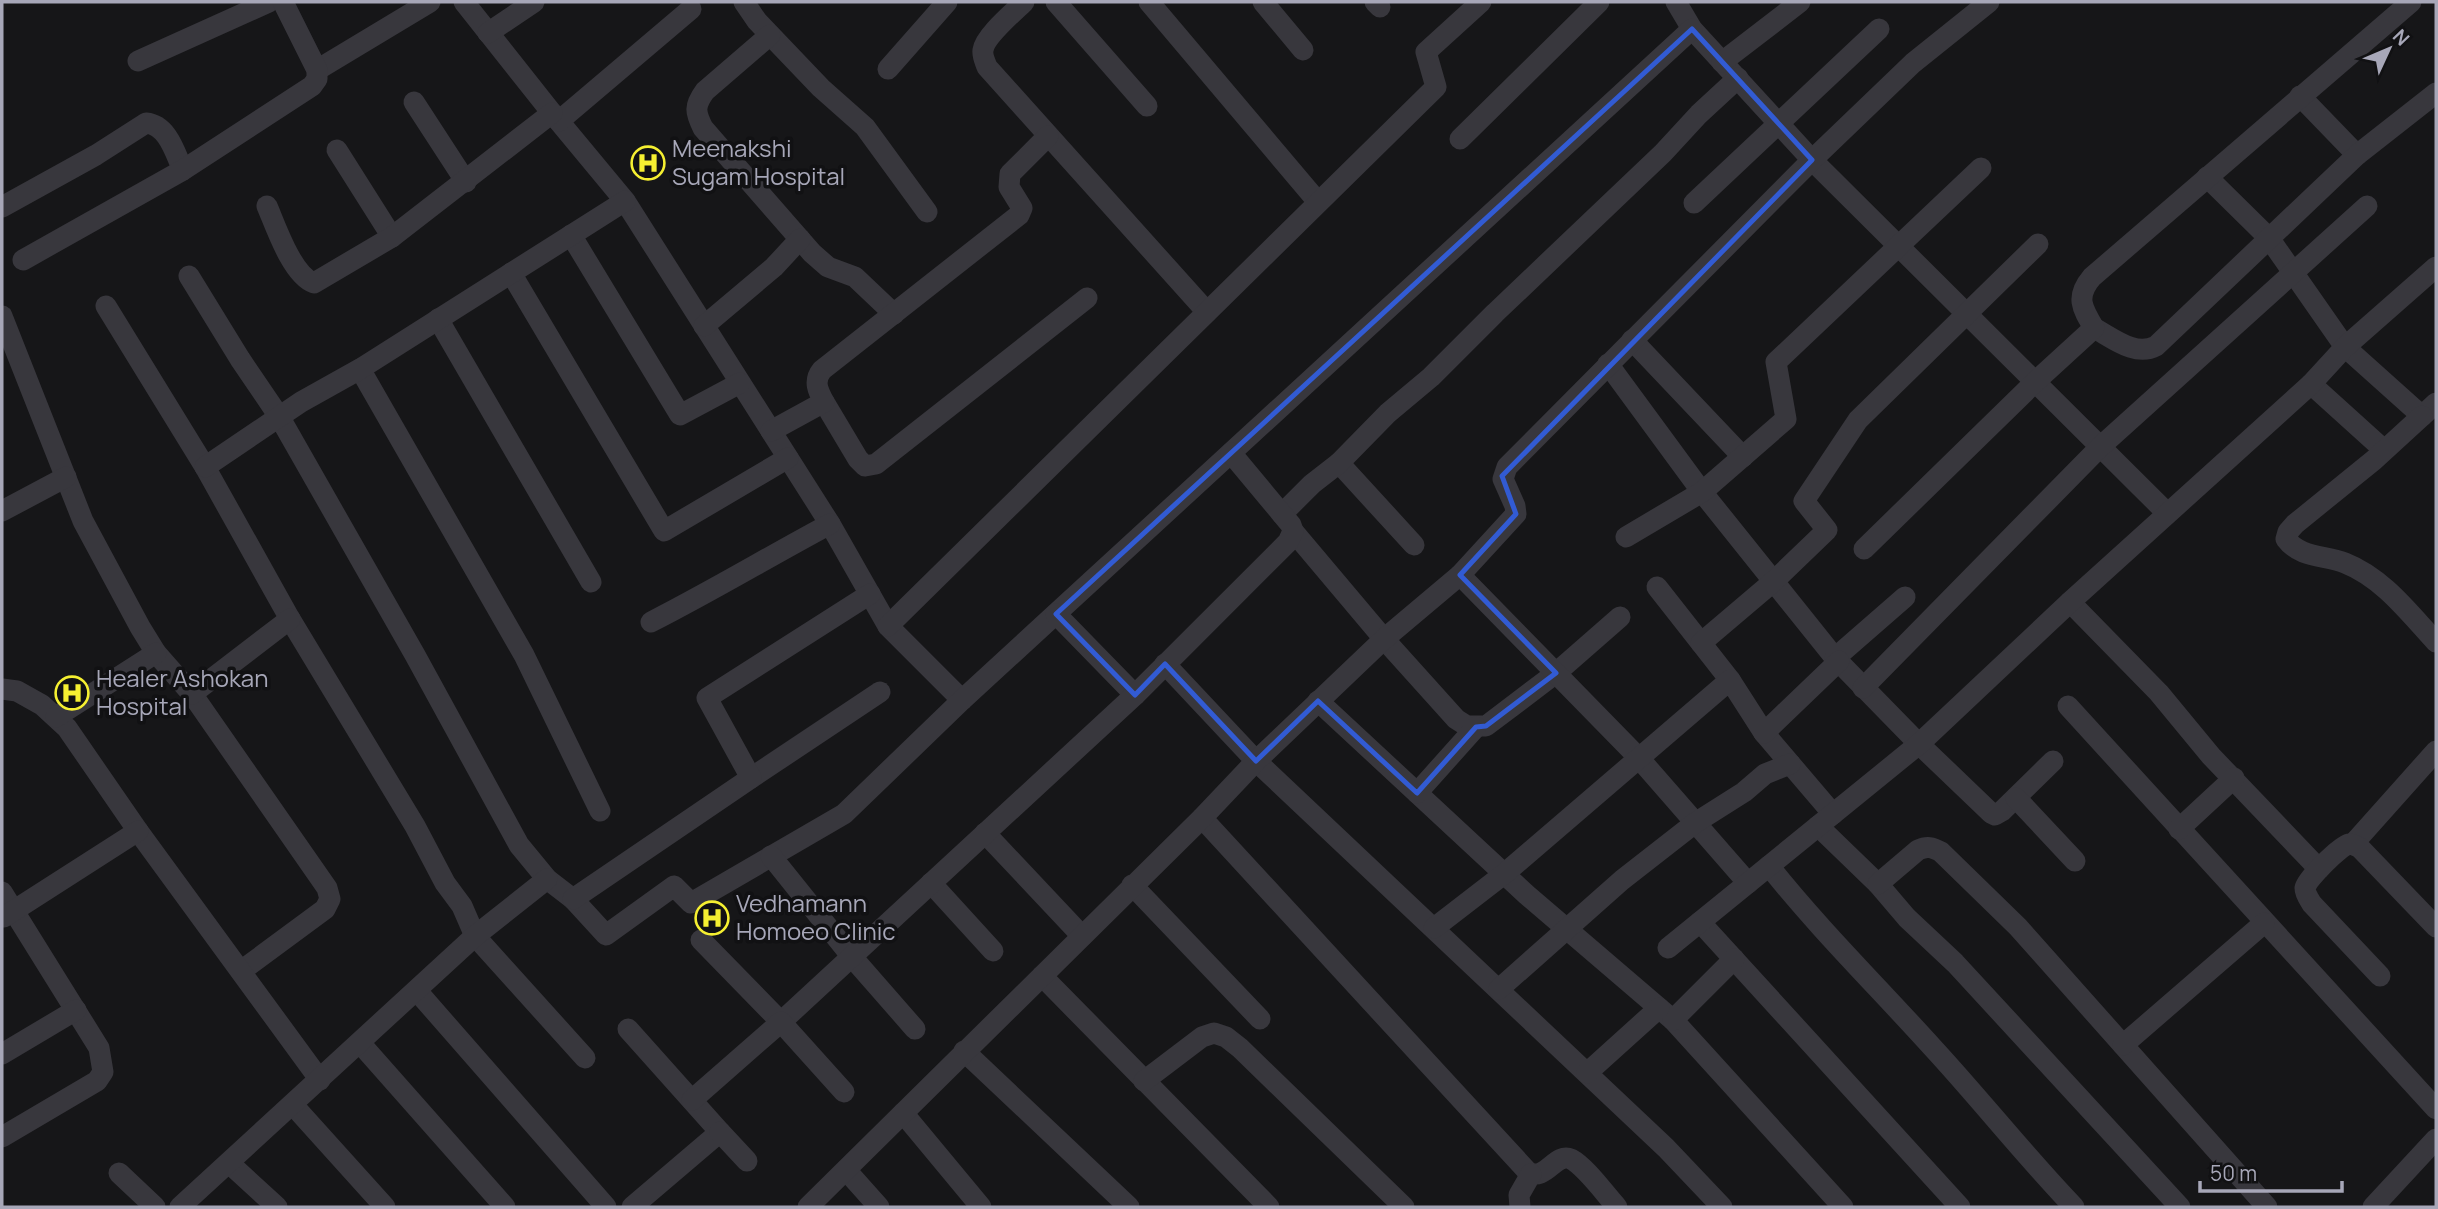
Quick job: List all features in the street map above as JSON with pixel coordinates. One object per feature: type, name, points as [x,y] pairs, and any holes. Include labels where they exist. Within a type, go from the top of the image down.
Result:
[{"type":"street","points":[[138,61],[269,2]]},
{"type":"street","points":[[23,260],[194,164],[304,92],[317,79],[317,70],[284,2]]},
{"type":"street","points":[[317,70],[430,2]]},
{"type":"street","points":[[464,2],[625,201],[830,524],[888,626],[962,700]]},
{"type":"street","points":[[488,33],[534,2]]},
{"type":"street","points":[[744,2],[821,88],[865,127],[927,212]]},
{"type":"street","points":[[888,69],[947,2]]},
{"type":"street","points":[[1024,2],[988,39],[983,48],[987,66],[1207,312]]},
{"type":"street","points":[[1056,2],[1147,106]]},
{"type":"street","points":[[1149,2],[1318,202]]},
{"type":"street","points":[[1263,2],[1303,50]]},
{"type":"street","points":[[888,626],[1436,87],[1426,52],[1481,2]]},
{"type":"street","points":[[1460,139],[1599,2]]},
{"type":"street","points":[[1676,2],[1692,29],[1812,160],[2167,513]]},
{"type":"street","points":[[1722,62],[1800,2]]},
{"type":"street","points":[[808,1207],[1202,818],[1256,761],[1384,639],[1460,575],[1516,514],[1503,479],[1507,467],[1812,160],[1913,63],[1989,2]]},
{"type":"street","points":[[2411,2],[2092,277],[2084,286],[2081,299],[2084,312],[2094,328],[2138,350],[2156,346],[2357,155],[2436,93]]},
{"type":"street","points":[[267,206],[283,245],[304,278],[314,282],[392,237],[556,117],[691,9]]},
{"type":"street","points":[[189,276],[280,418],[522,850],[547,879],[573,898],[606,935],[674,886],[691,903],[844,814],[962,700],[1692,29]]},
{"type":"street","points":[[1694,203],[1879,29]]},
{"type":"street","points":[[770,34],[705,91],[697,102],[695,108],[703,128],[828,267],[855,277],[894,314]]},
{"type":"street","points":[[692,1100],[781,1022],[1135,695],[1287,542],[1288,522],[1312,484],[1339,463],[1388,413],[1432,377],[1738,78]]},
{"type":"street","points":[[2301,96],[2357,155]]},
{"type":"street","points":[[414,102],[466,182]]},
{"type":"street","points":[[2,207],[96,155],[146,123],[153,123],[161,128],[194,164]]},
{"type":"street","points":[[1048,136],[1010,174],[1009,187],[1022,208],[1019,215],[817,376],[818,391],[858,459],[866,466],[876,464],[1087,298]]},
{"type":"street","points":[[337,150],[392,237]]},
{"type":"street","points":[[1626,537],[1702,492],[1786,419],[1776,362],[1981,168]]},
{"type":"street","points":[[2207,177],[2269,238],[2344,347],[2429,410],[2295,524],[2286,539],[2299,552],[2340,561],[2360,569],[2380,583],[2436,642]]},
{"type":"street","points":[[205,467],[305,399],[359,369],[625,201]]},
{"type":"street","points":[[1863,688],[2100,447],[2367,206]]},
{"type":"street","points":[[570,235],[680,415],[740,383]]},
{"type":"street","points":[[704,326],[774,267],[800,239]]},
{"type":"street","points":[[1701,643],[1774,581],[1827,530],[1804,501],[1858,420],[2038,244]]},
{"type":"street","points":[[1668,948],[1919,744],[2070,602],[2311,384],[2344,347],[2436,267]]},
{"type":"street","points":[[511,273],[664,531],[788,458]]},
{"type":"street","points":[[106,306],[205,467],[290,619],[415,827],[445,883],[462,906],[475,936],[585,1058]]},
{"type":"street","points":[[2,316],[83,521],[156,653],[192,694],[321,878],[330,899],[325,909],[241,971]]},
{"type":"street","points":[[438,319],[591,582]]},
{"type":"street","points":[[1864,549],[2094,328]]},
{"type":"street","points":[[1632,340],[1743,457]]},
{"type":"street","points":[[1608,364],[1702,492],[1837,660],[1991,813],[1999,814],[2053,761]]},
{"type":"street","points":[[359,369],[524,655],[600,811]]},
{"type":"street","points":[[2311,384],[2384,450]]},
{"type":"street","points":[[771,431],[824,402]]},
{"type":"street","points":[[1231,453],[1384,639],[1457,719],[1467,726],[1486,726],[1556,673],[1620,618]]},
{"type":"street","points":[[1339,463],[1414,545]]},
{"type":"street","points":[[2,511],[66,477]]},
{"type":"street","points":[[651,622],[830,524]]},
{"type":"street","points":[[1460,575],[1638,757],[1748,883]]},
{"type":"street","points":[[1657,587],[1730,680],[1764,733],[1790,764],[1825,820],[1878,884],[1907,918],[1955,963],[2020,1032],[2180,1207]]},
{"type":"street","points":[[751,778],[707,698],[870,594]]},
{"type":"street","points":[[1764,733],[1905,597]]},
{"type":"street","points":[[2070,602],[2159,693],[2211,756],[2319,869]]},
{"type":"street","points":[[1056,614],[1135,695]]},
{"type":"street","points":[[192,694],[290,619]]},
{"type":"street","points":[[56,717],[156,653]]},
{"type":"street","points":[[1165,664],[1256,761],[1666,1148],[1722,1207]]},
{"type":"street","points":[[1434,928],[1504,873],[1730,680]]},
{"type":"street","points":[[2,689],[17,691],[42,705],[67,728],[138,831],[320,1080]]},
{"type":"street","points":[[573,898],[880,692]]},
{"type":"street","points":[[1318,701],[1567,930],[1666,1014],[1843,1207]]},
{"type":"street","points":[[2068,706],[2436,1109]]},
{"type":"street","points":[[1417,793],[1476,727]]},
{"type":"street","points":[[2379,976],[2312,904],[2305,887],[2309,878],[2340,850],[2353,844],[2436,751]]},
{"type":"street","points":[[1499,989],[1622,880],[1695,822],[1744,792],[1765,774],[1790,764]]},
{"type":"street","points":[[2179,829],[2234,778]]},
{"type":"street","points":[[2016,798],[2075,861]]},
{"type":"street","points":[[1202,818],[1531,1174]]},
{"type":"street","points":[[8,915],[138,831]]},
{"type":"street","points":[[985,833],[1082,936]]},
{"type":"street","points":[[2353,844],[2375,861],[2436,927]]},
{"type":"street","points":[[1878,884],[1925,847],[1941,852],[2018,927],[2267,1207]]},
{"type":"street","points":[[771,856],[852,957],[915,1029]]},
{"type":"street","points":[[1769,866],[1840,950],[1934,1048],[2030,1161],[2074,1207]]},
{"type":"street","points":[[180,1207],[475,936],[547,879]]},
{"type":"street","points":[[931,883],[993,951]]},
{"type":"street","points":[[1132,886],[1260,1019]]},
{"type":"street","points":[[2,891],[8,915],[76,1010],[99,1048],[103,1072],[97,1081],[2,1138]]},
{"type":"street","points":[[1700,922],[1960,1207]]},
{"type":"street","points":[[2123,1045],[2264,923]]},
{"type":"street","points":[[701,940],[844,1092]]},
{"type":"street","points":[[1587,1073],[1734,959]]},
{"type":"street","points":[[1042,976],[1269,1207]]},
{"type":"street","points":[[417,991],[606,1207]]},
{"type":"street","points":[[2,1054],[76,1010]]},
{"type":"street","points":[[628,1029],[747,1161]]},
{"type":"street","points":[[1144,1081],[1202,1037],[1214,1033],[1226,1037],[1404,1207]]},
{"type":"street","points":[[360,1043],[505,1207]]},
{"type":"street","points":[[964,1051],[1129,1207]]},
{"type":"street","points":[[293,1105],[385,1207]]},
{"type":"street","points":[[903,1113],[981,1207]]},
{"type":"street","points":[[632,1207],[720,1132]]},
{"type":"street","points":[[2373,1207],[2436,1139]]},
{"type":"street","points":[[1531,1174],[1542,1173],[1563,1158],[1569,1158],[1617,1207]]},
{"type":"street","points":[[229,1163],[277,1207]]},
{"type":"street","points":[[846,1170],[879,1207]]},
{"type":"street","points":[[119,1173],[155,1207]]},
{"type":"street","points":[[1516,1203],[1531,1174]]},
{"type":"highlighted area","points":[[1692,29],[1812,160],[1502,476],[1516,514],[1460,575],[1556,673],[1486,726],[1476,727],[1417,793],[1318,701],[1256,761],[1165,664],[1135,695],[1056,614]]},
{"type":"place","name":"Meenakshi Sugam Hospital","points":[[648,163]]},
{"type":"place","name":"Healer Ashokan Hospital","points":[[72,693]]},
{"type":"place","name":"Vedhamann Homoeo Clinic","points":[[712,918]]}]
